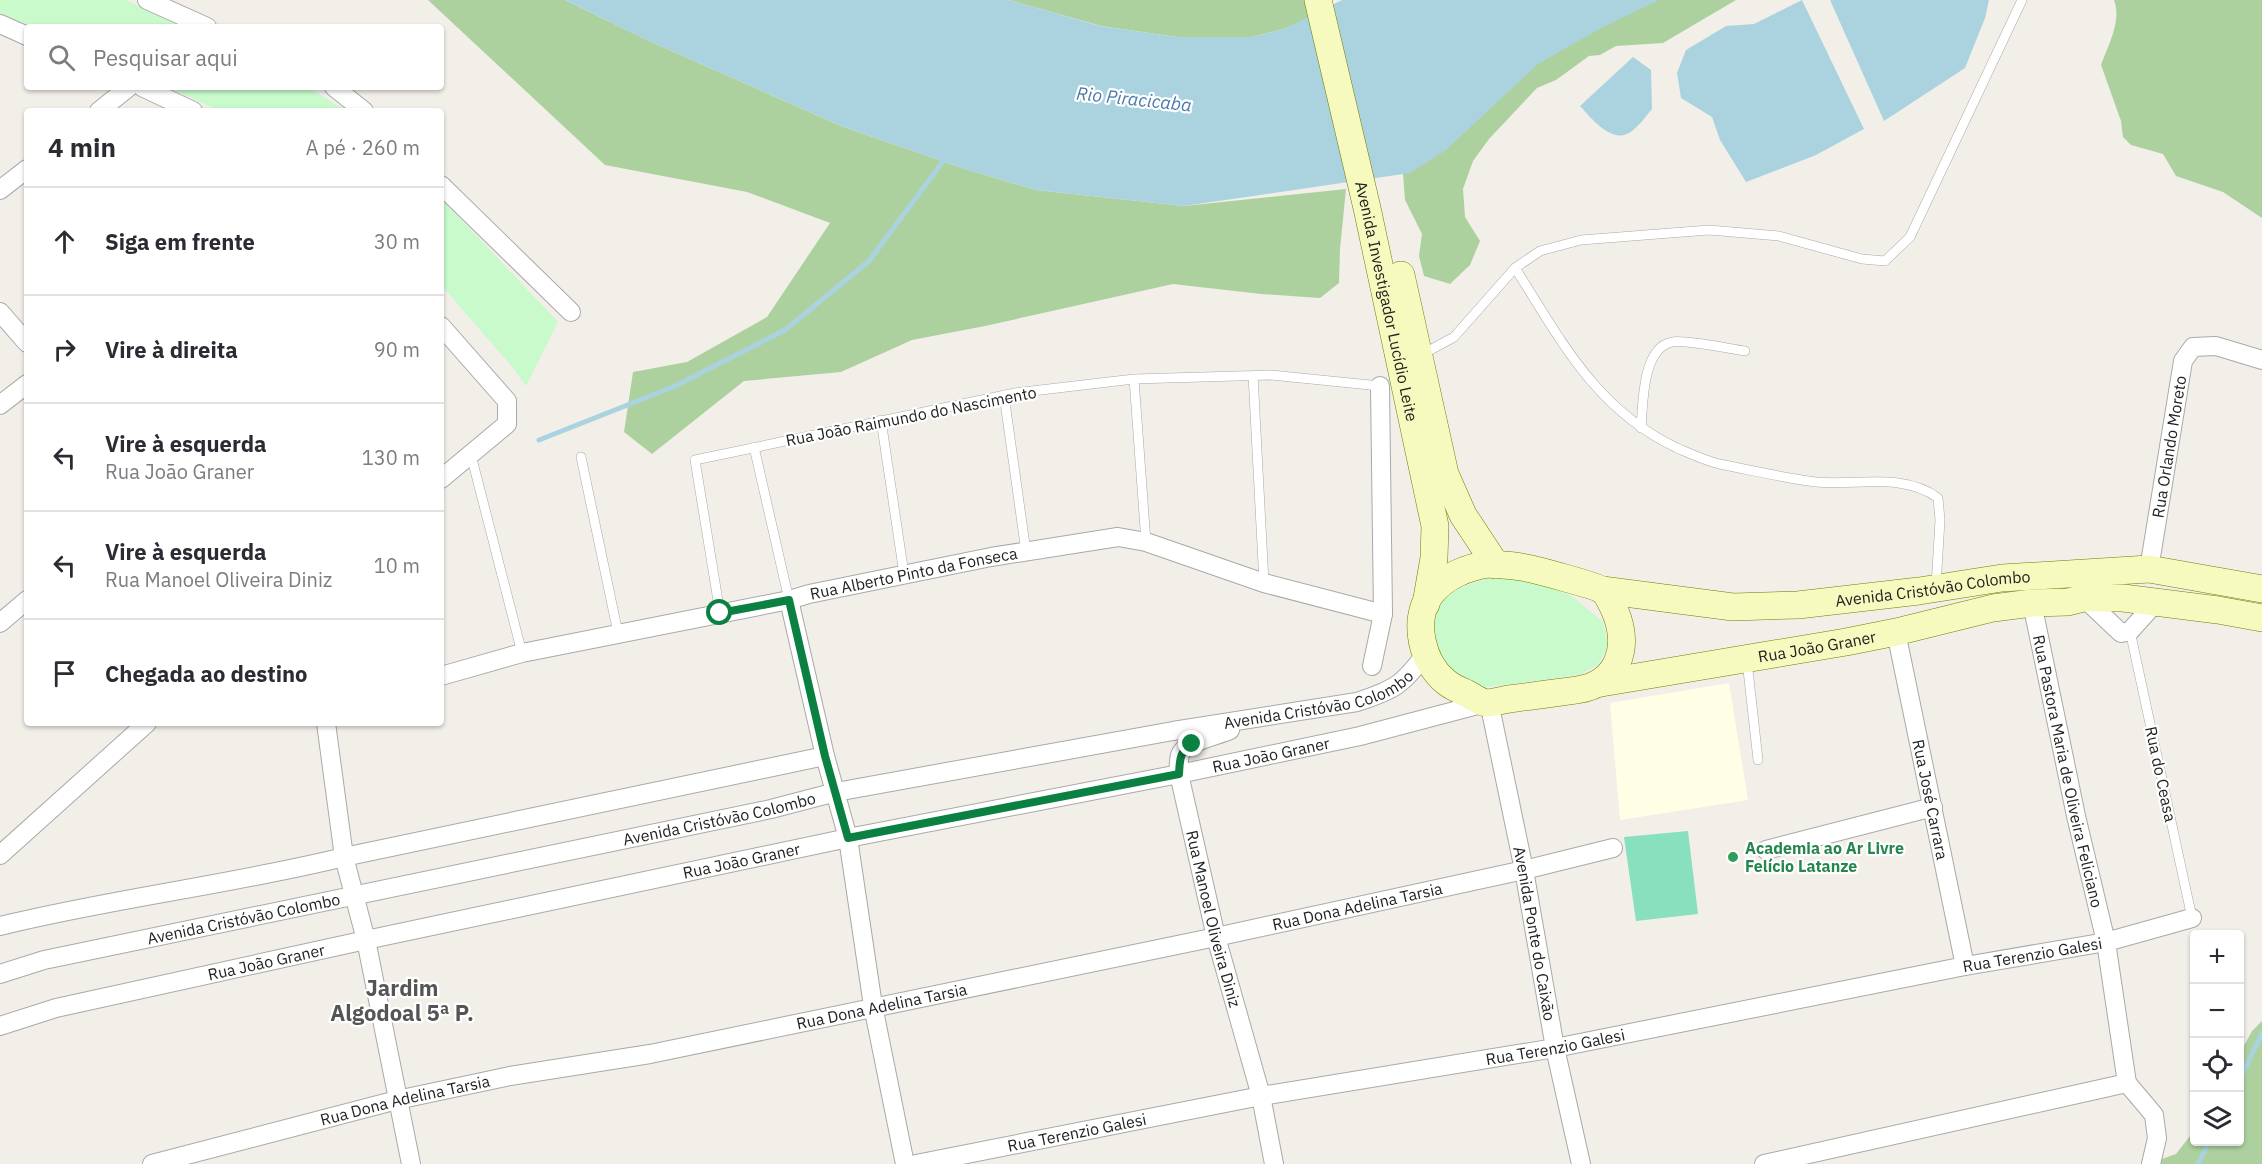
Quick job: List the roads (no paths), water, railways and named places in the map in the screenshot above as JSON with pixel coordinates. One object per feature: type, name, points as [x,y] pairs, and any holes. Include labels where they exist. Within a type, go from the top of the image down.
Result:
[{"type":"main road","name":"Avenida Investigador Lucídio Leite","points":[[1318,0],[1419,357],[1445,474],[1463,515],[1496,565]]},
{"type":"main road","name":"Avenida Investigador Lucídio Leite","points":[[1335,0],[1435,526],[1434,558],[1426,604]]},
{"type":"main road","points":[[1496,565],[1520,566],[1602,590],[1611,602],[1619,621],[1622,640],[1620,657],[1615,668],[1601,683],[1583,689],[1487,703],[1446,682],[1435,670],[1426,653],[1421,636],[1422,611],[1431,595],[1443,582],[1453,576],[1476,566],[1496,565]]},
{"type":"main road","name":"Avenida Cristóvão Colombo","points":[[1602,590],[1733,606],[1798,605],[2002,578],[2149,569],[2262,589]]},
{"type":"main road","name":"Avenida Cristóvão Colombo","points":[[2032,603],[2068,602],[2084,598],[2157,601],[2262,618]]},
{"type":"main road","name":"Rua João Graner","points":[[1601,683],[1896,632],[1992,608],[2032,603]]},
{"type":"street","points":[[147,0],[200,24]]},
{"type":"street","points":[[0,24],[24,35]]},
{"type":"street","points":[[103,108],[125,90]]},
{"type":"street","points":[[148,90],[187,108]]},
{"type":"street","points":[[338,90],[360,108]]},
{"type":"street","points":[[0,190],[24,171]]},
{"type":"street","points":[[444,188],[571,312]]},
{"type":"street","points":[[0,312],[24,340]]},
{"type":"street","points":[[444,329],[507,402],[507,424],[444,477]]},
{"type":"street","name":"Rua Orlando Moreto","points":[[2149,569],[2183,361],[2193,347],[2216,346],[2262,360]]},
{"type":"street","points":[[0,405],[24,386]]},
{"type":"street","points":[[1372,666],[1383,614],[1380,386]]},
{"type":"street","name":"Rua Alberto Pinto da Fonseca","points":[[444,675],[522,653],[789,600],[904,574],[1118,537],[1146,542],[1264,583],[1383,614]]},
{"type":"street","points":[[2084,598],[2121,633],[2130,631],[2157,601]]},
{"type":"street","points":[[789,600],[825,756],[848,838],[873,1006],[905,1164]]},
{"type":"street","points":[[0,623],[24,603]]},
{"type":"street","name":"Rua Pastora Maria de Oliveira Feliciano","points":[[2032,603],[2076,816],[2106,942],[2127,1083]]},
{"type":"street","name":"Rua José Carrara","points":[[1896,632],[1965,966]]},
{"type":"street","name":"Avenida Cristóvão Colombo","points":[[0,974],[44,960],[771,809],[836,792],[1357,702],[1400,685],[1426,653]]},
{"type":"street","name":"Rua João Graner","points":[[0,1026],[56,1008],[366,940],[848,838],[1179,774],[1360,736],[1487,703]]},
{"type":"street","name":"Avenida Ponte do Caixão","points":[[1487,703],[1524,870],[1555,1048],[1581,1164]]},
{"type":"street","name":"Rua Manoel Oliveira Diniz","points":[[1254,718],[1227,732],[1184,749],[1180,756],[1179,774],[1216,937],[1261,1096],[1274,1164]]},
{"type":"street","points":[[0,855],[144,726]]},
{"type":"street","points":[[326,726],[344,857],[366,940],[411,1164]]},
{"type":"street","points":[[0,927],[83,908],[276,874],[344,857],[825,756]]},
{"type":"street","points":[[1766,850],[1933,807]]},
{"type":"street","name":"Rua Dona Adelina Tarsia","points":[[152,1164],[397,1100],[510,1076],[650,1054],[873,1006],[1216,937],[1524,870],[1613,848]]},
{"type":"street","name":"Rua Terenzio Galesi","points":[[916,1164],[1261,1096],[1555,1048],[1965,966],[2106,942],[2192,918]]},
{"type":"street","points":[[1764,1164],[2127,1083],[2154,1114],[2157,1138],[2151,1164]]},
{"type":"lane","points":[[1419,357],[1454,337],[1515,268],[1540,251],[1581,240],[1709,230],[1779,236],[1862,259],[1885,261],[1910,237],[2022,0]]},
{"type":"lane","points":[[1515,268],[1589,381],[1623,415],[1658,439],[1705,460],[1816,482],[1896,483],[1928,490],[1938,498],[1940,520],[1936,588]]},
{"type":"lane","points":[[1641,428],[1646,375],[1662,345],[1674,341],[1745,351]]},
{"type":"lane","points":[[1253,375],[1264,583]]},
{"type":"lane","name":"Rua João Raimundo do Nascimento","points":[[720,613],[695,460],[1004,395],[1134,379],[1271,375],[1380,386]]},
{"type":"lane","points":[[1134,379],[1146,542]]},
{"type":"lane","points":[[1004,395],[1026,552]]},
{"type":"lane","points":[[881,420],[904,574]]},
{"type":"lane","points":[[754,447],[789,600]]},
{"type":"lane","points":[[471,455],[522,653]]},
{"type":"lane","points":[[581,457],[618,633]]},
{"type":"lane","name":"Rua do Ceasa","points":[[2130,631],[2192,918]]},
{"type":"lane","points":[[1746,658],[1758,760]]},
{"type":"water","name":"Rio Piracicaba","points":[[565,0],[1009,0],[1100,26],[1177,37],[1251,37],[1284,29],[1342,0],[1659,0],[1603,27],[1538,64],[1446,150],[1410,173],[1184,206],[1036,190],[962,168],[841,126],[647,40]]},
{"type":"water","points":[[1802,0],[1864,129],[1816,155],[1746,182],[1720,140],[1712,117],[1681,98],[1677,73],[1686,50],[1726,26],[1754,24]]},
{"type":"water","points":[[1830,0],[1989,0],[1985,18],[1965,68],[1884,121]]},
{"type":"water","points":[[1633,57],[1651,70],[1652,109],[1632,131],[1625,135],[1618,135],[1603,129],[1580,106]]},
{"type":"waterway","points":[[539,440],[673,387],[785,330],[869,261],[947,156]]},
{"type":"waterway","points":[[2244,1071],[2262,1033]]},
{"type":"waterway","points":[[2198,1164],[2207,1146]]},
{"type":"place","name":"Academia ao Ar Livre Felício Latanze","points":[[1733,857]]},
{"type":"district","name":"Jardim Algodoal 5ª P.","points":[[402,1000]]}]
